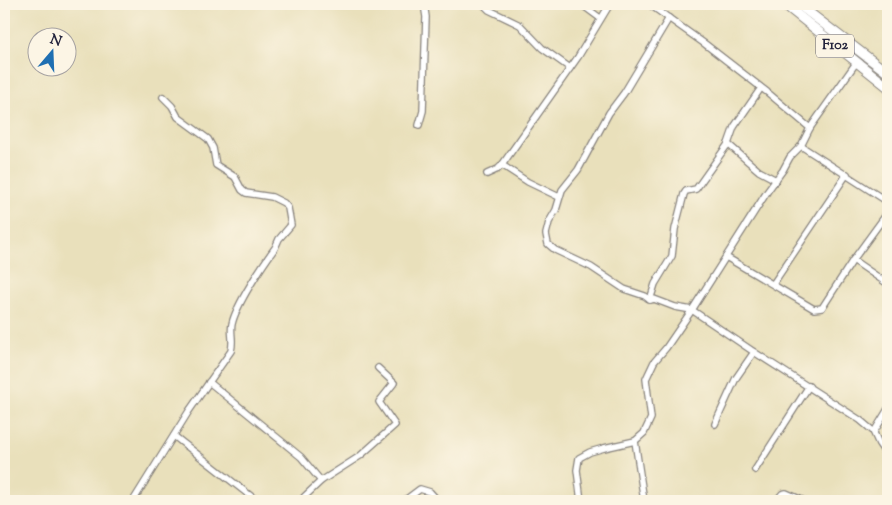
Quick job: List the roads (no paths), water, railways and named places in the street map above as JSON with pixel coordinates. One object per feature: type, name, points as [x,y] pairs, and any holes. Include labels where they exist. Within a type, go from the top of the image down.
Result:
[{"type":"main road","name":"F102","points":[[784,4],[888,87]]},
{"type":"main road","name":"F102","points":[[798,4],[888,73]]},
{"type":"street","points":[[419,125],[423,112],[426,17],[424,4]]},
{"type":"street","points":[[482,4],[489,10],[520,25],[542,48],[570,68]]},
{"type":"street","points":[[580,4],[600,18]]},
{"type":"street","points":[[487,174],[502,164],[570,68],[610,4]]},
{"type":"street","points":[[650,4],[705,44],[810,128]]},
{"type":"street","points":[[669,18],[609,113],[578,170],[562,190],[556,210],[547,227],[547,240],[551,247],[591,267],[624,289],[645,296],[650,300],[654,299],[674,307],[692,310],[860,420],[874,432],[879,444],[888,456]]},
{"type":"street","points":[[581,501],[577,470],[579,458],[604,448],[635,441],[644,434],[651,418],[646,379],[650,369],[692,310],[790,157],[801,146],[810,128],[856,62]]},
{"type":"street","points":[[650,300],[656,284],[672,256],[675,230],[684,194],[686,191],[696,189],[728,144],[734,127],[761,88]]},
{"type":"street","points":[[133,501],[189,411],[231,351],[233,343],[231,326],[235,313],[268,256],[275,248],[278,239],[291,225],[288,208],[284,202],[272,197],[246,193],[242,190],[235,177],[216,165],[213,148],[208,138],[178,117],[172,106],[163,98]]},
{"type":"street","points":[[728,144],[759,171],[776,180]]},
{"type":"street","points":[[801,146],[888,202]]},
{"type":"street","points":[[502,164],[528,182],[559,197]]},
{"type":"street","points":[[773,284],[846,174]]},
{"type":"street","points":[[726,257],[814,309],[819,309],[822,308],[853,260],[888,212]]},
{"type":"street","points":[[853,260],[888,284]]},
{"type":"street","points":[[715,424],[736,378],[754,352]]},
{"type":"street","points":[[304,498],[321,481],[360,456],[394,425],[379,402],[394,383],[378,368]]},
{"type":"street","points":[[209,382],[301,458],[321,481]]},
{"type":"street","points":[[755,470],[809,386]]},
{"type":"street","points":[[874,432],[888,409]]},
{"type":"street","points":[[174,436],[257,501]]},
{"type":"street","points":[[635,441],[644,501]]},
{"type":"street","points":[[404,501],[420,489],[430,492],[438,501]]},
{"type":"street","points":[[776,501],[778,497],[786,493],[804,501]]}]
